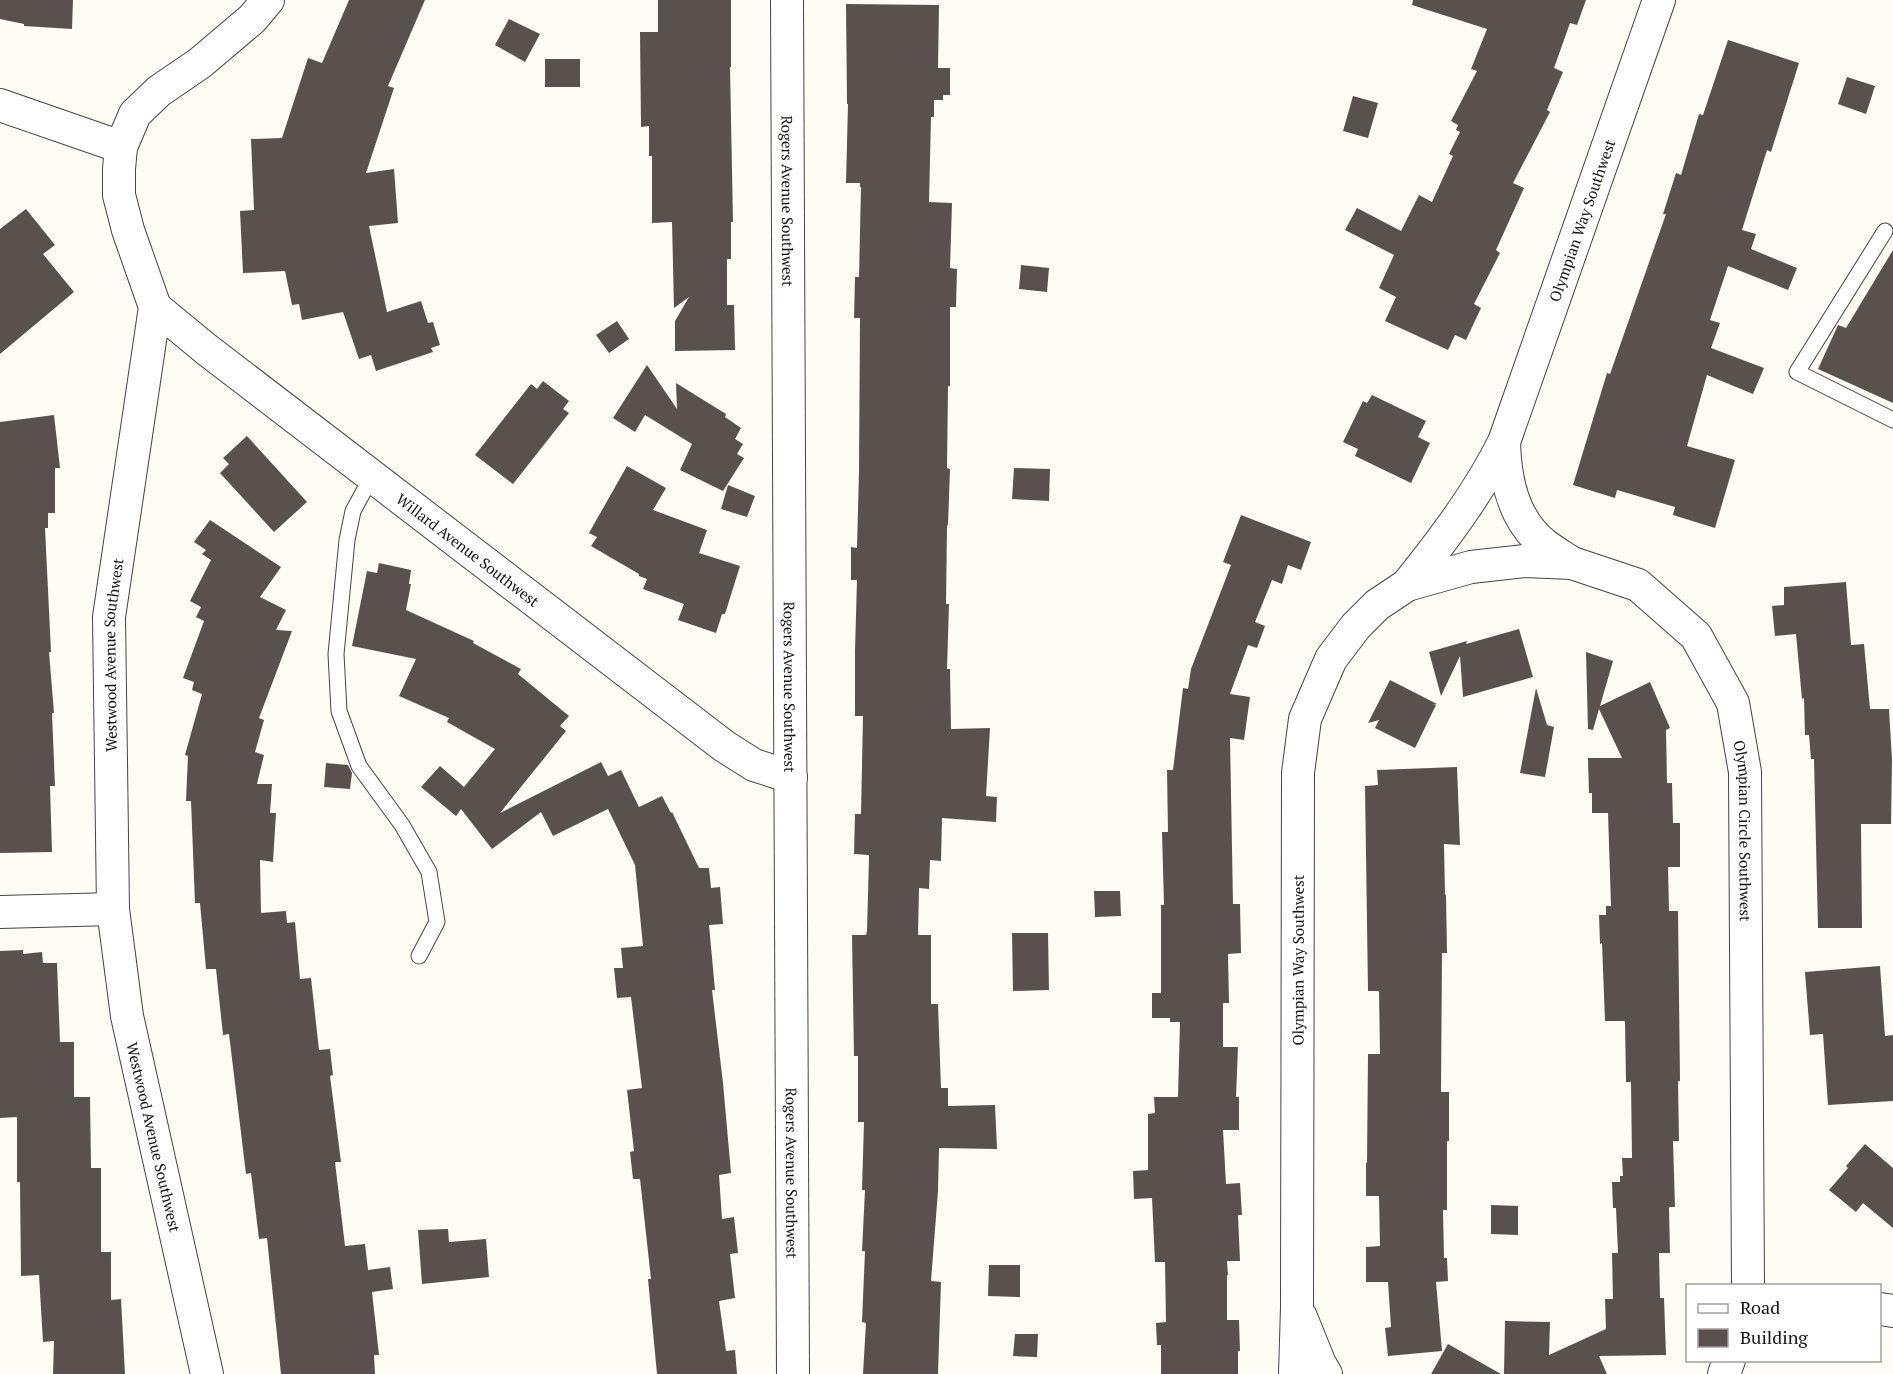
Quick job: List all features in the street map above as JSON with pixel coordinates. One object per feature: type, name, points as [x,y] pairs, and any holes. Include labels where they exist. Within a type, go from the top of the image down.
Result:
[{"type":"street","name":"Westwood Avenue Southwest","points":[[207,1374],[127,1016],[113,909],[109,617],[155,307],[128,230],[119,195],[119,169],[121,147],[135,114],[159,91],[200,63],[252,19],[268,0]]},
{"type":"street","name":"Rogers Avenue Southwest","points":[[786,0],[793,1374]]},
{"type":"street","name":"Olympian Way Southwest","points":[[1295,1374],[1298,773],[1305,719],[1331,659],[1356,626],[1377,605],[1407,585],[1432,554],[1470,501],[1504,442],[1659,0]]},
{"type":"street","points":[[0,105],[121,147]]},
{"type":"street","name":"Willard Avenue Southwest","points":[[155,307],[206,349],[724,746],[754,765],[791,777]]},
{"type":"street","name":"Olympian Way Southwest","points":[[1504,442],[1507,482],[1526,526],[1544,544],[1572,563]]},
{"type":"street","name":"Olympian Circle Southwest","points":[[1471,567],[1525,561],[1572,563],[1638,585],[1696,636],[1733,703],[1745,772],[1748,1284]]},
{"type":"street","name":"Olympian Way Southwest","points":[[1407,585],[1471,567]]},
{"type":"street","points":[[0,912],[113,909]]},
{"type":"street","points":[[1297,1307],[1326,1374]]},
{"type":"lane","points":[[1885,231],[1797,372],[1893,420]]},
{"type":"lane","points":[[372,476],[353,512],[347,540],[336,654],[339,711],[359,766],[402,825],[429,872],[437,922],[418,956]]},
{"type":"building","points":[[0,0],[73,0],[72,29],[24,26],[24,24],[0,19]]},
{"type":"building","points":[[349,0],[425,0],[388,86],[394,88],[366,173],[394,169],[398,223],[369,226],[387,312],[421,301],[428,323],[433,322],[440,345],[431,348],[433,352],[376,371],[371,355],[359,359],[343,312],[302,320],[299,304],[292,305],[285,271],[243,273],[240,211],[254,210],[251,139],[282,138],[308,58],[322,63]]},
{"type":"building","points":[[658,0],[731,0],[733,222],[731,222],[731,259],[727,259],[727,305],[734,305],[735,350],[675,351],[675,321],[689,297],[674,308],[672,222],[652,223],[652,156],[649,156],[649,126],[641,127],[640,32],[658,32]]},
{"type":"building","points":[[1413,0],[1586,0],[1577,25],[1570,23],[1554,68],[1563,72],[1547,110],[1550,112],[1513,183],[1524,188],[1496,250],[1500,253],[1474,304],[1481,308],[1466,340],[1455,335],[1448,350],[1385,321],[1396,297],[1379,288],[1394,255],[1345,230],[1357,208],[1401,231],[1419,195],[1432,202],[1453,156],[1449,154],[1460,132],[1456,130],[1458,125],[1451,121],[1477,71],[1471,69],[1487,29],[1412,5]]},
{"type":"building","points":[[846,4],[939,5],[938,68],[950,68],[950,95],[943,95],[943,100],[934,100],[934,117],[931,117],[929,202],[952,203],[950,268],[957,269],[956,307],[950,307],[950,386],[948,386],[947,468],[950,469],[947,525],[946,604],[949,604],[947,669],[950,669],[951,729],[990,728],[986,796],[997,797],[996,822],[942,818],[941,861],[930,860],[929,889],[919,888],[918,935],[931,935],[931,1004],[938,1004],[941,1088],[948,1088],[948,1106],[995,1105],[997,1149],[939,1148],[931,1281],[941,1282],[938,1374],[863,1374],[866,1323],[862,1322],[865,1251],[862,1251],[865,1190],[862,1190],[864,1122],[858,1122],[858,1056],[854,1056],[852,935],[866,935],[867,931],[869,855],[854,854],[855,814],[861,814],[863,716],[855,716],[857,580],[851,580],[851,547],[857,548],[859,471],[860,318],[854,318],[855,277],[859,277],[861,187],[860,183],[846,183],[848,104]]},
{"type":"building","points":[[509,19],[540,34],[525,62],[495,45]]},
{"type":"building","points":[[1728,40],[1799,63],[1771,152],[1767,150],[1742,230],[1756,234],[1751,249],[1797,268],[1788,290],[1728,266],[1710,320],[1720,323],[1711,348],[1764,368],[1753,394],[1707,375],[1687,446],[1735,460],[1715,528],[1673,515],[1675,507],[1617,490],[1615,498],[1573,485],[1607,373],[1610,374],[1666,214],[1663,214],[1676,173],[1681,175],[1699,114],[1703,115]]},
{"type":"building","points":[[545,59],[580,59],[580,87],[545,87]]},
{"type":"building","points":[[1847,77],[1875,86],[1866,114],[1838,104]]},
{"type":"building","points":[[1353,96],[1378,103],[1368,138],[1343,131]]},
{"type":"building","points":[[26,209],[55,245],[43,254],[74,292],[0,354],[0,229]]},
{"type":"building","points":[[1893,250],[1893,403],[1818,369],[1838,325],[1846,328]]},
{"type":"building","points":[[1021,265],[1049,268],[1047,292],[1019,289]]},
{"type":"building","points":[[617,321],[629,339],[609,353],[596,335]]},
{"type":"building","points":[[647,365],[677,409],[676,383],[726,414],[725,417],[741,428],[735,439],[743,444],[737,454],[744,458],[723,491],[680,470],[692,444],[645,415],[635,432],[613,418]]},
{"type":"building","points":[[543,381],[569,401],[563,409],[569,413],[513,484],[475,455],[531,384],[537,389]]},
{"type":"building","points":[[1372,395],[1426,421],[1418,437],[1430,443],[1411,483],[1355,456],[1358,449],[1343,442],[1363,401],[1367,403]]},
{"type":"building","points":[[54,415],[60,468],[55,468],[55,513],[48,513],[48,528],[45,528],[51,652],[49,652],[54,713],[52,713],[55,786],[50,786],[52,852],[0,853],[0,422]]},
{"type":"building","points":[[247,436],[307,502],[274,532],[220,473],[229,464],[223,458]]},
{"type":"building","points":[[627,466],[666,488],[653,510],[707,530],[699,553],[740,566],[725,614],[722,614],[716,633],[678,620],[684,604],[643,589],[647,579],[591,546],[597,537],[589,533]]},
{"type":"building","points":[[1014,468],[1050,469],[1049,501],[1012,499]]},
{"type":"building","points":[[728,485],[755,496],[747,517],[721,509]]},
{"type":"building","points":[[1241,515],[1311,542],[1301,570],[1288,565],[1282,584],[1272,580],[1255,622],[1265,626],[1257,648],[1248,645],[1230,694],[1250,697],[1244,740],[1230,738],[1233,904],[1240,904],[1241,953],[1228,954],[1229,1003],[1223,1003],[1223,1047],[1238,1047],[1236,1097],[1239,1097],[1239,1130],[1223,1130],[1226,1184],[1240,1183],[1242,1215],[1238,1215],[1240,1261],[1227,1261],[1227,1320],[1239,1320],[1238,1374],[1161,1374],[1161,1345],[1157,1345],[1156,1323],[1166,1322],[1165,1262],[1155,1262],[1152,1198],[1134,1199],[1133,1171],[1148,1170],[1148,1114],[1155,1113],[1154,1097],[1178,1097],[1180,1022],[1170,1022],[1170,1018],[1152,1018],[1152,993],[1161,993],[1161,905],[1164,905],[1162,832],[1168,832],[1167,770],[1173,770],[1183,688],[1188,689],[1191,669],[1231,565],[1223,562]]},
{"type":"building","points":[[210,520],[281,567],[260,597],[286,610],[276,630],[292,631],[259,718],[264,720],[255,752],[264,755],[257,784],[272,784],[270,813],[276,813],[273,862],[260,860],[261,913],[286,911],[287,923],[295,922],[300,979],[311,978],[319,1050],[330,1049],[333,1075],[330,1076],[341,1162],[335,1162],[345,1246],[365,1244],[368,1270],[390,1267],[393,1289],[372,1292],[379,1355],[374,1355],[375,1374],[281,1374],[267,1238],[259,1239],[251,1173],[246,1174],[229,1034],[223,1035],[216,969],[206,969],[200,903],[195,903],[191,801],[186,801],[188,756],[185,755],[202,694],[192,690],[194,682],[183,678],[204,621],[196,617],[201,607],[190,601],[211,560],[202,554],[206,550],[194,542]]},
{"type":"building","points":[[379,563],[411,570],[406,610],[474,641],[473,643],[521,669],[518,674],[569,716],[560,726],[566,731],[500,813],[601,762],[608,776],[621,770],[639,807],[662,796],[699,868],[709,868],[711,888],[720,887],[723,924],[709,925],[715,990],[712,990],[731,1173],[719,1175],[722,1219],[734,1217],[738,1253],[730,1254],[735,1298],[719,1301],[726,1351],[735,1350],[737,1374],[657,1374],[648,1279],[651,1279],[640,1179],[633,1179],[630,1152],[634,1151],[627,1090],[642,1088],[631,997],[617,998],[614,968],[623,968],[621,948],[643,946],[635,865],[608,809],[553,836],[541,812],[492,849],[461,809],[456,816],[421,787],[440,766],[464,787],[495,749],[447,722],[449,718],[399,696],[416,659],[352,646],[367,571],[377,573]]},
{"type":"building","points":[[1846,582],[1851,645],[1864,644],[1870,709],[1889,709],[1892,760],[1891,824],[1861,824],[1862,928],[1818,928],[1814,759],[1811,759],[1809,735],[1805,735],[1804,698],[1802,699],[1796,634],[1775,636],[1772,606],[1784,605],[1784,587]]},
{"type":"building","points":[[1519,629],[1533,677],[1463,697],[1460,656],[1441,696],[1429,652]]},
{"type":"building","points":[[1586,652],[1613,661],[1600,706],[1650,682],[1670,728],[1666,730],[1667,783],[1672,783],[1673,823],[1680,823],[1680,867],[1668,867],[1669,911],[1678,911],[1680,1081],[1678,1081],[1679,1141],[1673,1141],[1675,1207],[1669,1207],[1670,1253],[1659,1253],[1660,1298],[1664,1298],[1666,1355],[1599,1356],[1607,1374],[1504,1374],[1505,1321],[1550,1322],[1549,1355],[1606,1329],[1605,1299],[1613,1299],[1612,1253],[1618,1253],[1612,1182],[1620,1182],[1620,1176],[1623,1176],[1622,1158],[1632,1158],[1631,1082],[1626,1082],[1625,1021],[1605,1021],[1599,915],[1606,915],[1606,906],[1611,906],[1608,813],[1592,813],[1588,758],[1622,758],[1599,709],[1593,730],[1588,729]]},
{"type":"building","points":[[1390,680],[1437,704],[1433,705],[1436,705],[1415,748],[1375,728],[1379,720],[1368,723]]},
{"type":"building","points":[[1536,688],[1547,725],[1554,727],[1545,777],[1520,773]]},
{"type":"building","points":[[326,763],[348,765],[352,773],[350,789],[324,787]]},
{"type":"building","points":[[1457,767],[1460,845],[1444,844],[1447,953],[1442,953],[1441,1092],[1449,1092],[1447,1210],[1443,1210],[1444,1258],[1447,1258],[1448,1281],[1436,1282],[1442,1351],[1388,1356],[1385,1328],[1391,1327],[1388,1282],[1366,1282],[1366,1247],[1380,1246],[1379,1196],[1366,1196],[1368,1054],[1380,1054],[1379,991],[1368,991],[1365,786],[1378,785],[1377,770]]},
{"type":"building","points":[[1094,891],[1120,891],[1121,916],[1095,917]]},
{"type":"building","points":[[1012,933],[1048,933],[1049,990],[1013,991]]},
{"type":"building","points":[[23,950],[23,954],[42,952],[43,963],[57,963],[60,1042],[74,1042],[74,1097],[90,1097],[91,1168],[101,1168],[101,1252],[111,1252],[111,1300],[121,1299],[125,1374],[53,1374],[54,1341],[43,1342],[39,1275],[21,1276],[17,1117],[0,1118],[0,951]]},
{"type":"building","points":[[1880,966],[1885,1036],[1893,1035],[1893,1101],[1828,1105],[1823,1034],[1810,1035],[1805,972]]},
{"type":"building","points":[[1865,1144],[1893,1168],[1893,1228],[1863,1203],[1856,1212],[1829,1190]]},
{"type":"building","points":[[1491,1205],[1518,1206],[1518,1235],[1491,1234]]},
{"type":"building","points":[[448,1229],[449,1242],[486,1239],[489,1277],[422,1284],[418,1230]]},
{"type":"building","points":[[989,1265],[1020,1265],[1020,1297],[988,1296]]},
{"type":"building","points":[[1015,1334],[1038,1334],[1037,1357],[1013,1356]]},
{"type":"building","points":[[1448,1344],[1501,1374],[1431,1374]]}]
